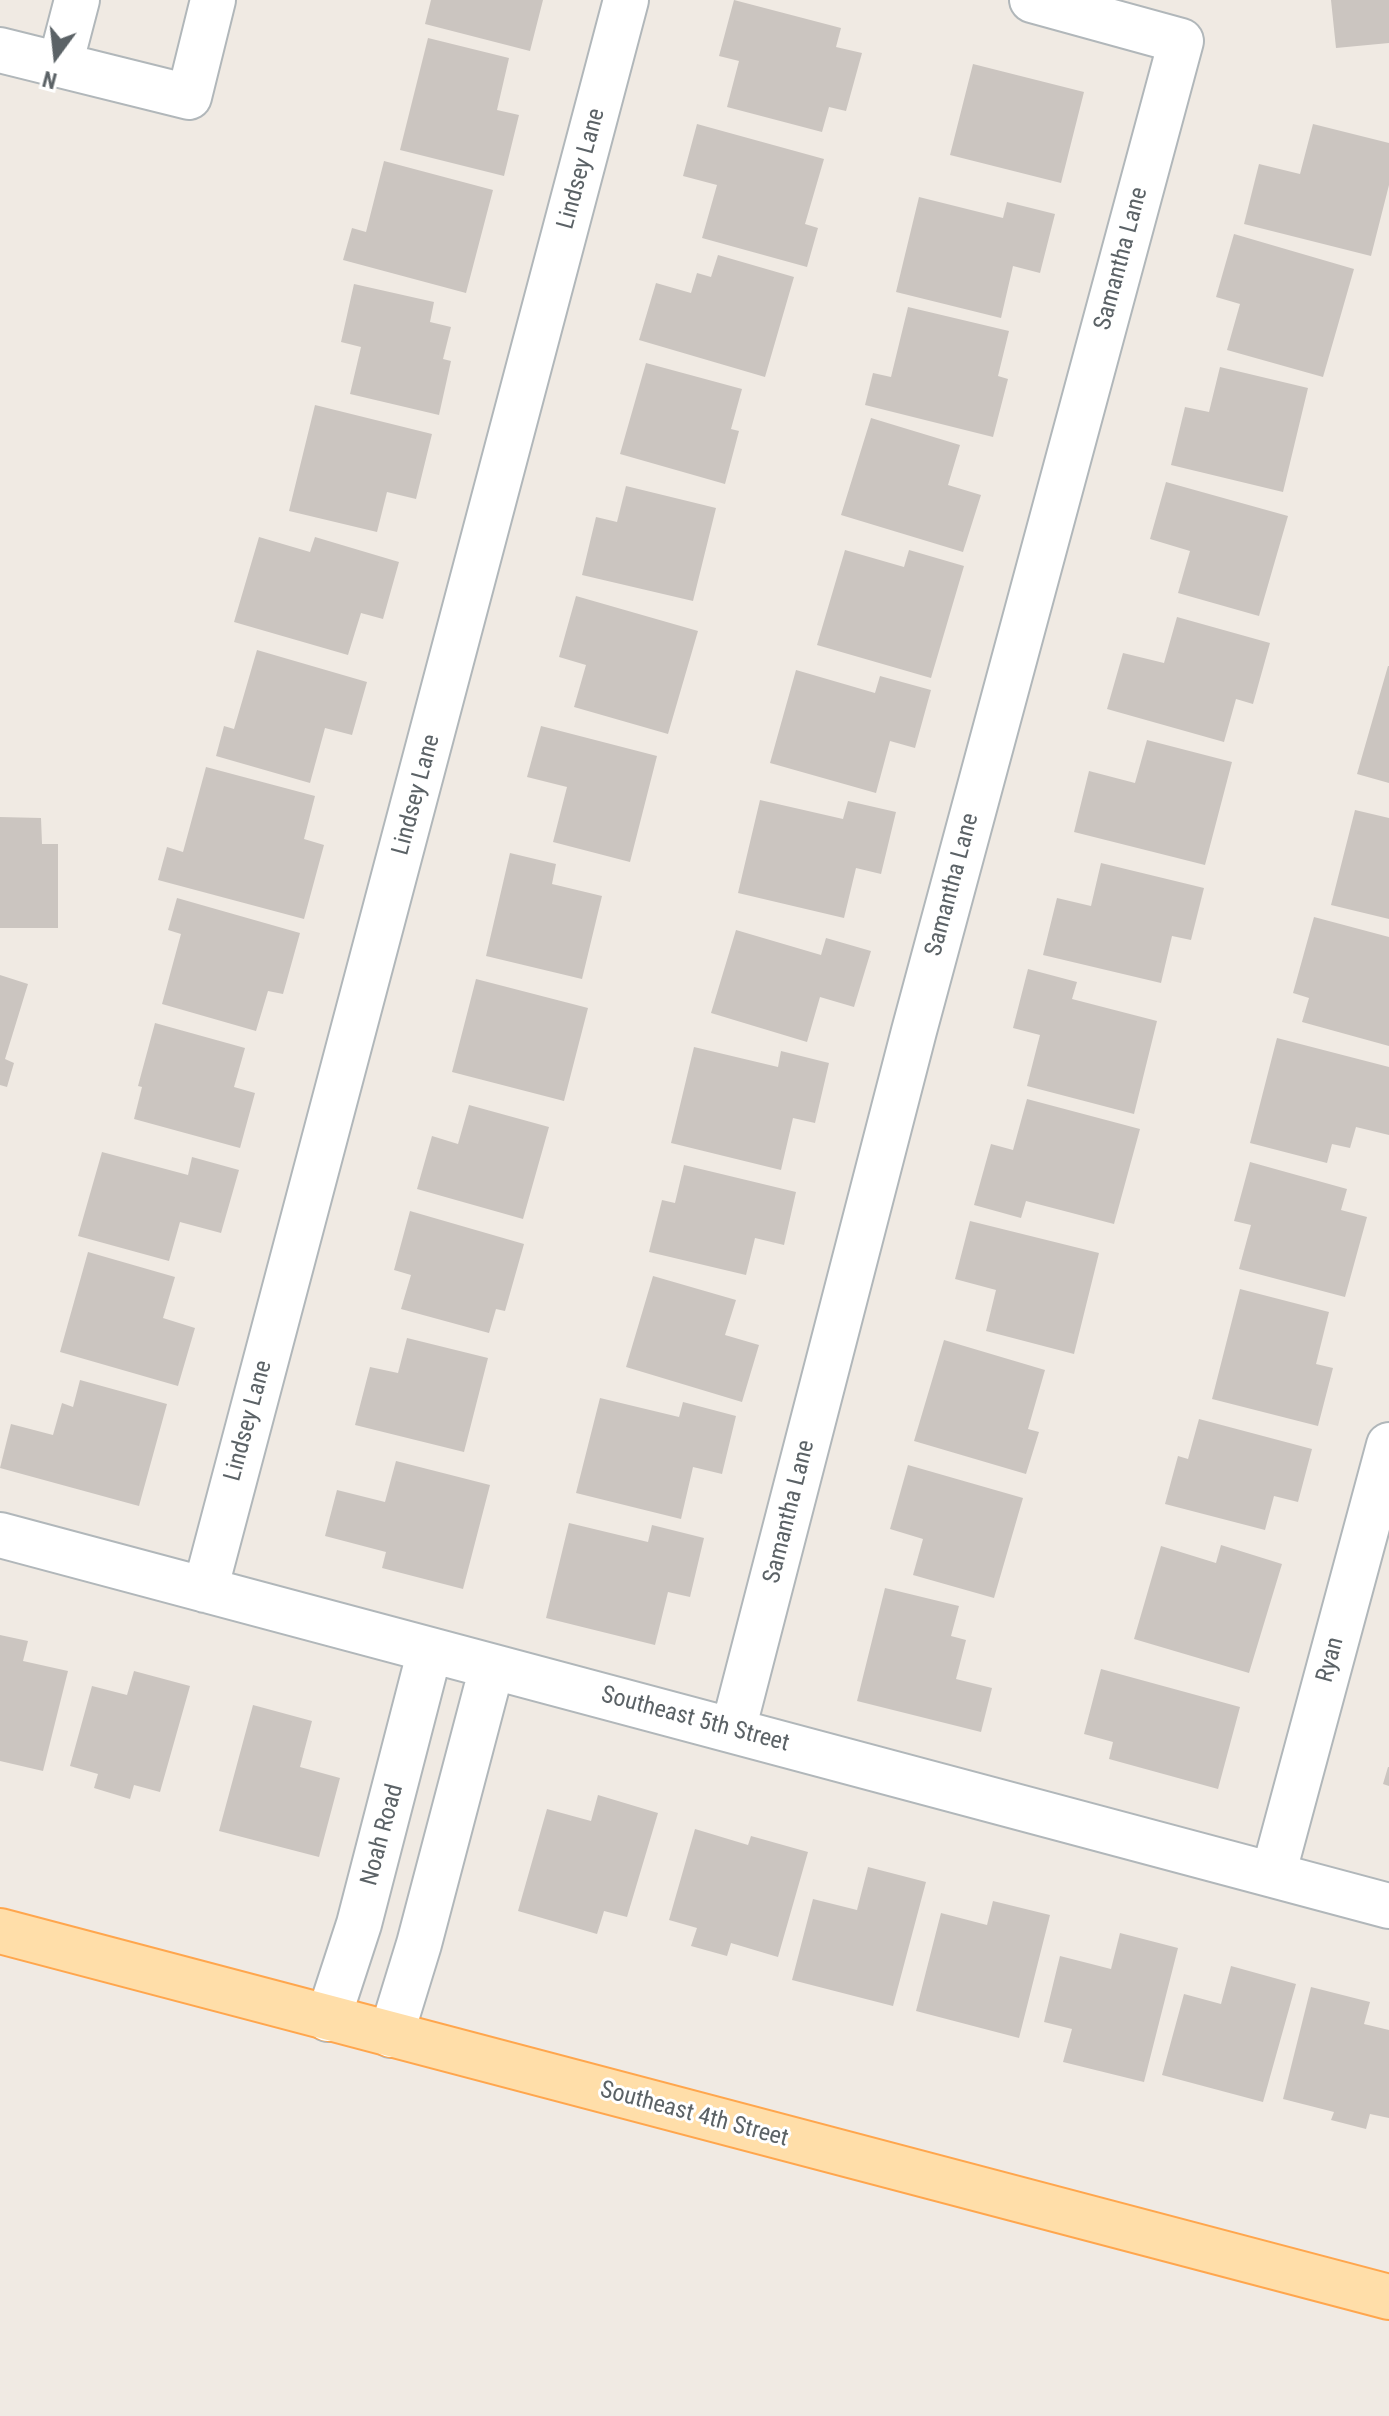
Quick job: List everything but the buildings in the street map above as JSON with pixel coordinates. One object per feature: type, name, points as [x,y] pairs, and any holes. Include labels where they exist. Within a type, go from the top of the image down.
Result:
[{"type":"main road","name":"Southeast 4th Street","points":[[0,1931],[1389,2297]]},
{"type":"street","points":[[60,65],[77,0]]},
{"type":"street","points":[[0,50],[189,97],[213,0]]},
{"type":"street","name":"Lindsey Lane","points":[[205,1590],[626,0]]},
{"type":"street","name":"Samantha Lane","points":[[733,1730],[914,1031],[1181,41],[1032,0]]},
{"type":"street","name":"Ryan","points":[[1273,1875],[1389,1445]]},
{"type":"street","name":"Southeast 5th Street","points":[[0,1535],[1389,1906]]},
{"type":"street","name":"Noah Road","points":[[328,2019],[359,1924],[430,1650]]},
{"type":"street","points":[[391,2035],[419,1944],[492,1667]]}]
